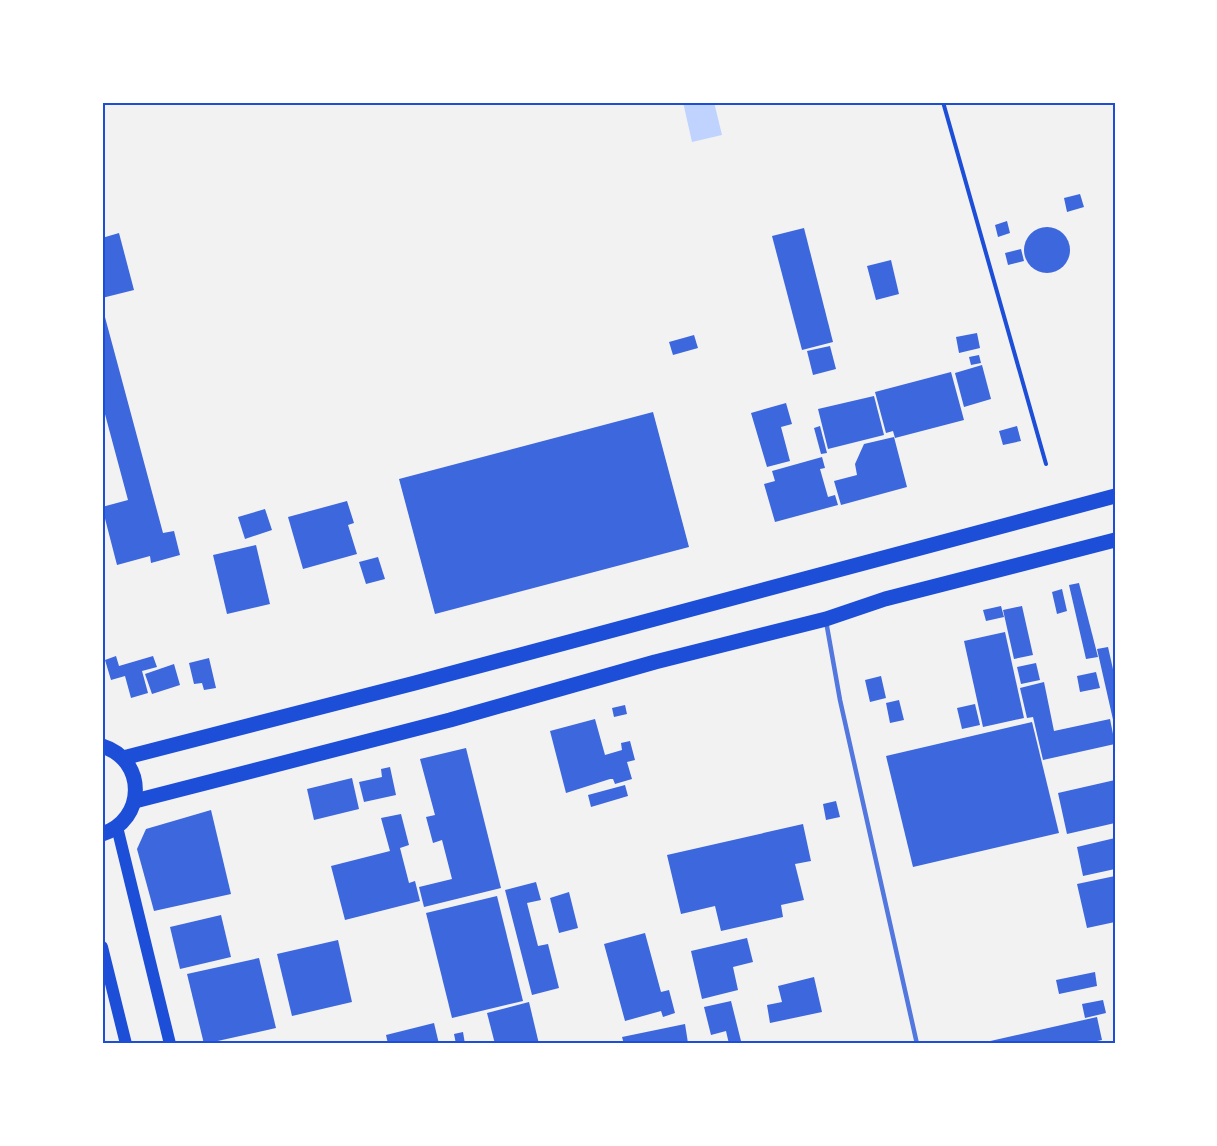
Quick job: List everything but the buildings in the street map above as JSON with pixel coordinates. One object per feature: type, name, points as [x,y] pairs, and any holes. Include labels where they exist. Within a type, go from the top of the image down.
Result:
[{"type":"main road","points":[[123,758],[415,683],[1115,496]]},
{"type":"main road","points":[[135,801],[450,720],[655,662],[826,619],[885,599],[1115,540]]},
{"type":"main road","points":[[102,746],[123,758],[132,770],[136,785],[135,801],[129,815],[117,827],[102,834]]},
{"type":"main road","points":[[117,827],[170,1044]]},
{"type":"main road","points":[[102,947],[126,1044]]},
{"type":"lane","points":[[826,619],[840,700],[917,1044]]},
{"type":"path","points":[[943,102],[1046,464]]},
{"type":"water","points":[[683,102],[714,102],[722,135],[692,142]]}]
